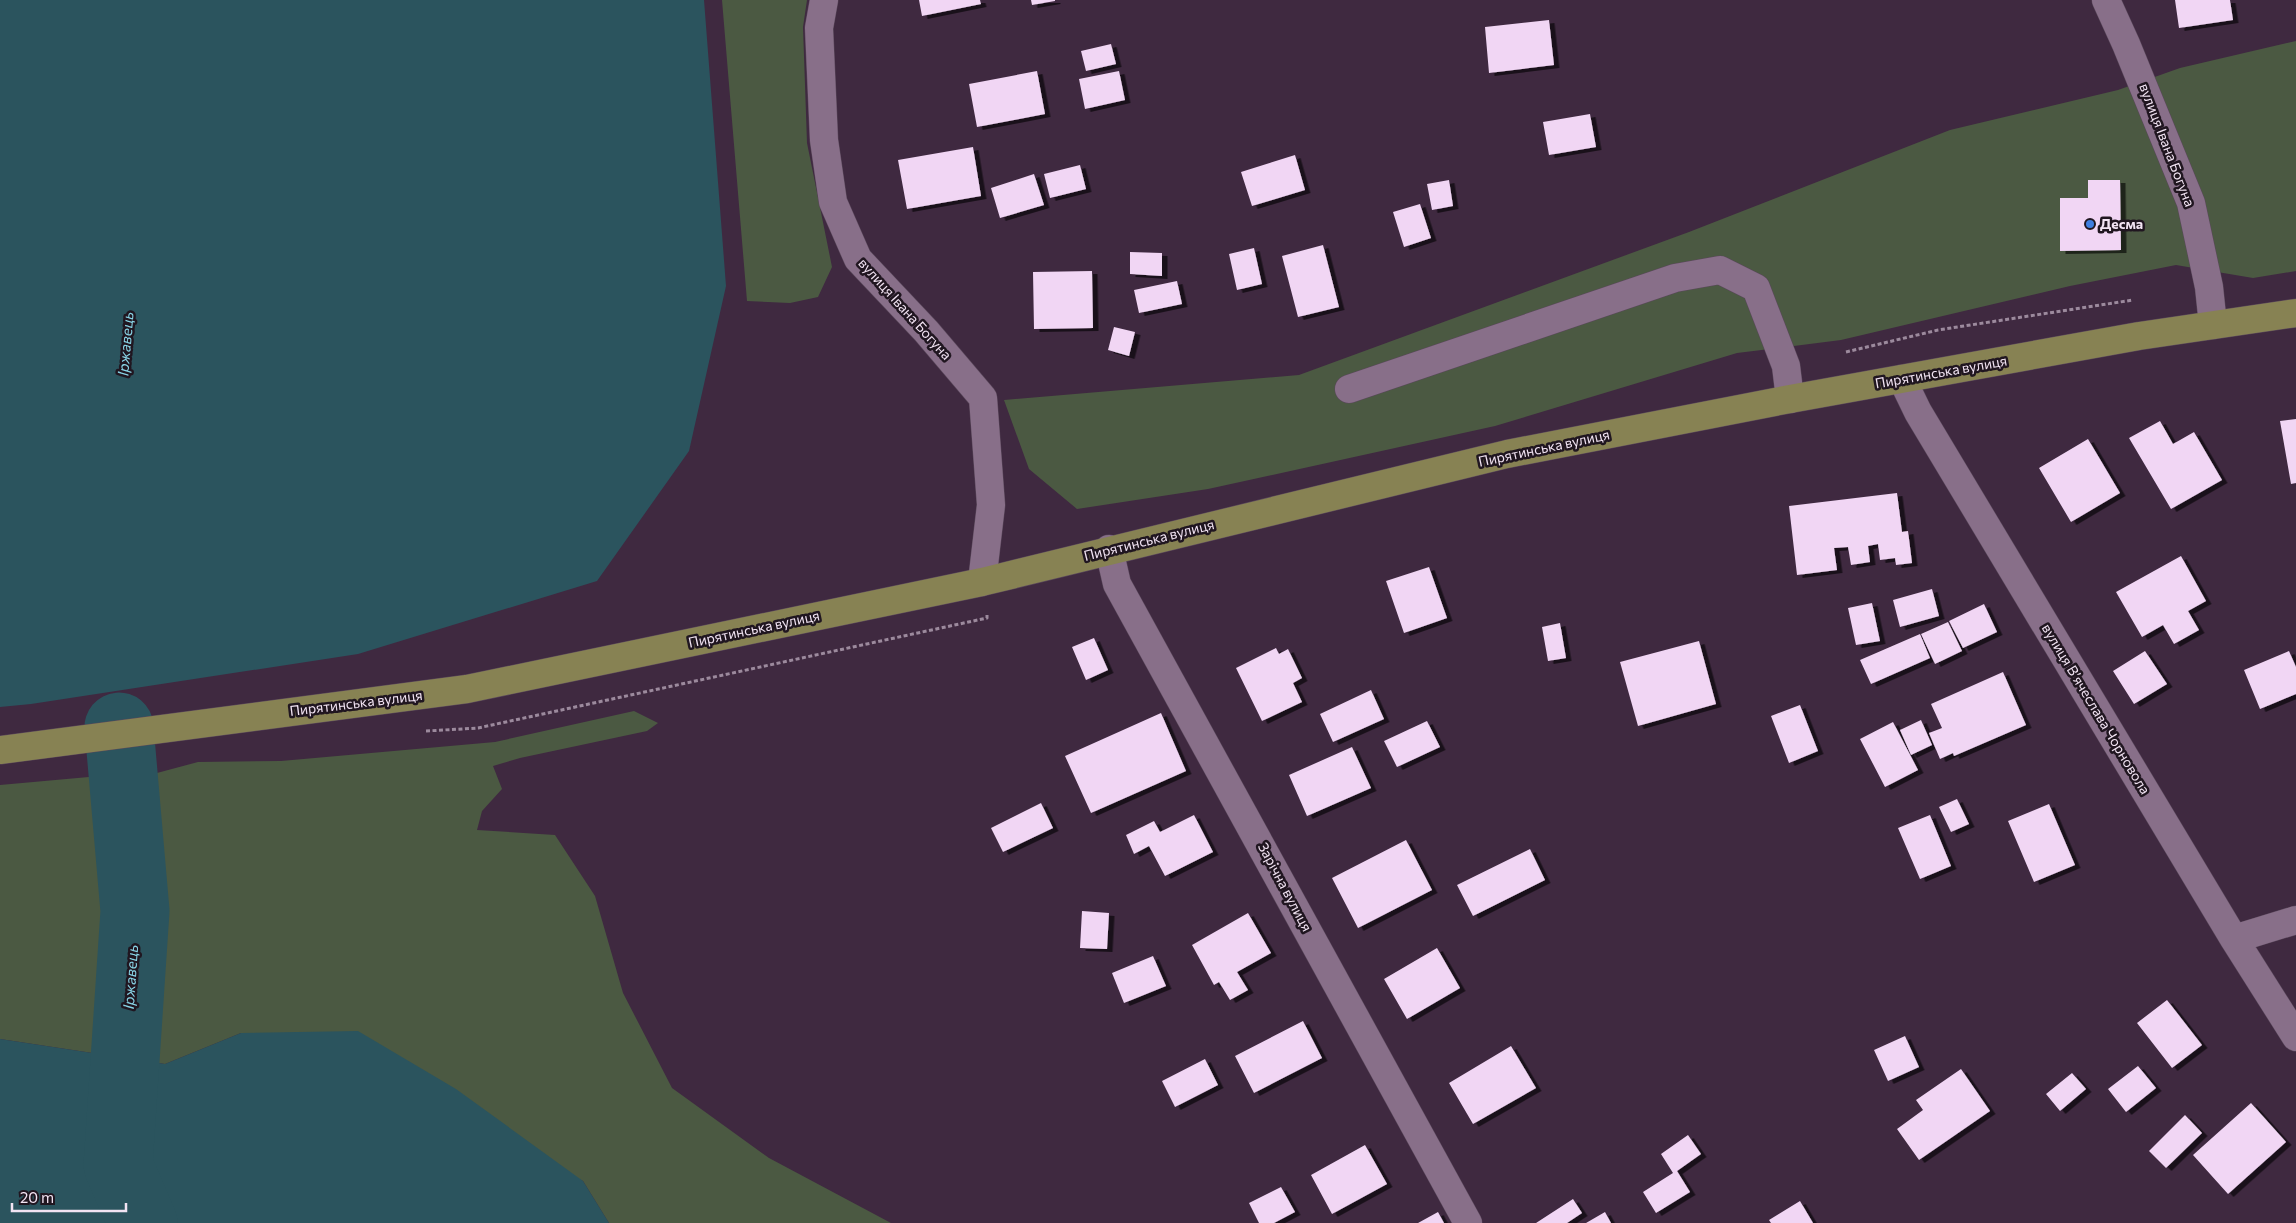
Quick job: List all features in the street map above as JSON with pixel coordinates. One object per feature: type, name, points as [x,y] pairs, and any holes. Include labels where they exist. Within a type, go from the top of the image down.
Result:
[{"type":"main road","name":"Пирятинська вулиця","points":[[0,750],[467,689],[982,582],[1507,454],[1790,399],[2130,337],[2296,313]]},
{"type":"street","name":"вулиця Івана Богуна","points":[[824,0],[819,28],[824,140],[833,202],[858,258],[926,331],[983,398],[991,505],[982,582]]},
{"type":"street","name":"вулиця Івана Богуна","points":[[2106,0],[2191,203],[2209,287],[2213,325]]},
{"type":"street","points":[[1349,390],[1675,278],[1720,270],[1756,288],[1786,366],[1790,399]]},
{"type":"street","name":"вулиця Вʼячеслава Чорновола","points":[[1902,379],[1923,420],[2234,939],[2296,1037]]},
{"type":"street","name":"Зарічна вулиця","points":[[1109,550],[1117,584],[1468,1223]]},
{"type":"street","points":[[2234,939],[2296,920]]},
{"type":"path","points":[[1844,352],[1938,330],[2136,300]]},
{"type":"shaded area","points":[[722,0],[807,0],[803,27],[807,143],[832,267],[818,297],[790,303],[747,301]]},
{"type":"shaded area","points":[[2296,41],[2296,271],[2253,278],[2176,265],[2070,286],[1841,340],[1737,353],[1495,426],[1208,489],[1077,509],[1029,469],[1004,400],[1299,375],[1689,232],[1950,130],[2118,90],[2180,68]]},
{"type":"shaded area","points":[[634,711],[658,723],[647,731],[520,758],[493,766],[502,789],[482,811],[477,830],[555,835],[595,896],[623,993],[672,1088],[769,1158],[891,1223],[609,1223],[583,1181],[241,1033],[165,1064],[0,1039],[0,785],[111,775],[120,871],[144,884],[142,777],[198,762],[281,761],[495,742]]},
{"type":"water","points":[[0,0],[704,0],[726,286],[689,451],[597,581],[358,654],[31,704],[0,707]]},
{"type":"water","points":[[358,1031],[456,1089],[583,1181],[609,1223],[0,1223],[0,1039],[165,1064],[241,1033]]},
{"type":"building","points":[[919,0],[980,0],[981,4],[922,16]]},
{"type":"building","points":[[1031,0],[1055,0],[1055,1],[1032,5]]},
{"type":"building","points":[[2175,0],[2230,0],[2233,20],[2179,28]]},
{"type":"building","points":[[1549,20],[1554,65],[1489,73],[1485,27]]},
{"type":"building","points":[[1111,44],[1116,64],[1086,71],[1081,51]]},
{"type":"building","points":[[1037,71],[1045,114],[977,127],[969,84]]},
{"type":"building","points":[[1119,71],[1125,100],[1085,109],[1079,79]]},
{"type":"building","points":[[1590,114],[1596,147],[1549,155],[1543,122]]},
{"type":"building","points":[[973,147],[981,196],[907,209],[898,160]]},
{"type":"building","points":[[1295,155],[1305,190],[1252,206],[1241,172]]},
{"type":"building","points":[[1080,165],[1086,189],[1050,198],[1044,174]]},
{"type":"building","points":[[1034,174],[1044,205],[1000,218],[991,188]]},
{"type":"building","points":[[1449,180],[1453,206],[1432,210],[1427,184]]},
{"type":"building","name":"Десма","points":[[2088,180],[2120,180],[2121,250],[2060,251],[2060,198],[2088,198]]},
{"type":"building","points":[[1420,204],[1431,238],[1404,247],[1393,212]]},
{"type":"building","points":[[1323,245],[1339,307],[1298,317],[1282,256]]},
{"type":"building","points":[[1254,248],[1262,284],[1237,290],[1229,254]]},
{"type":"building","points":[[1130,252],[1162,253],[1162,276],[1130,274]]},
{"type":"building","points":[[1092,271],[1093,328],[1034,329],[1033,272]]},
{"type":"building","points":[[1177,281],[1182,304],[1139,313],[1134,290]]},
{"type":"building","points":[[1114,327],[1135,332],[1129,356],[1108,350]]},
{"type":"building","points":[[2296,419],[2296,483],[2291,484],[2280,421]]},
{"type":"building","points":[[2160,421],[2173,444],[2194,432],[2222,480],[2171,509],[2129,438]]},
{"type":"building","points":[[2088,439],[2120,493],[2071,522],[2039,468]]},
{"type":"building","points":[[1897,493],[1902,532],[1908,531],[1912,563],[1896,565],[1895,558],[1880,560],[1878,544],[1868,546],[1870,562],[1851,565],[1848,547],[1834,548],[1837,570],[1797,575],[1789,506]]},
{"type":"building","points":[[2181,556],[2206,601],[2188,611],[2199,630],[2174,644],[2163,625],[2142,637],[2116,592]]},
{"type":"building","points":[[1429,567],[1447,618],[1404,633],[1386,581]]},
{"type":"building","points":[[1932,589],[1939,616],[1900,627],[1893,600]]},
{"type":"building","points":[[1872,603],[1880,641],[1856,645],[1848,608]]},
{"type":"building","points":[[1984,604],[1997,632],[1963,648],[1949,621]]},
{"type":"building","points":[[1948,622],[1962,651],[1935,664],[1921,634]]},
{"type":"building","points":[[1560,623],[1566,658],[1548,661],[1542,627]]},
{"type":"building","points":[[1920,634],[1930,658],[1871,684],[1860,660]]},
{"type":"building","points":[[1094,638],[1108,670],[1086,680],[1072,647]]},
{"type":"building","points":[[1699,641],[1716,704],[1638,726],[1620,662]]},
{"type":"building","points":[[1276,648],[1279,654],[1288,649],[1302,678],[1293,683],[1302,702],[1262,721],[1236,668]]},
{"type":"building","points":[[2145,651],[2167,684],[2134,704],[2113,671]]},
{"type":"building","points":[[2289,651],[2296,667],[2296,694],[2260,709],[2244,670]]},
{"type":"building","points":[[2003,672],[2026,725],[1954,756],[1953,753],[1940,759],[1929,733],[1942,728],[1931,704]]},
{"type":"building","points":[[1371,690],[1384,719],[1333,742],[1320,714]]},
{"type":"building","points":[[1800,705],[1818,751],[1789,763],[1771,716]]},
{"type":"building","points":[[1161,713],[1186,771],[1091,813],[1065,756]]},
{"type":"building","points":[[1921,720],[1932,745],[1911,755],[1900,730]]},
{"type":"building","points":[[1427,721],[1440,747],[1397,767],[1384,741]]},
{"type":"building","points":[[1893,722],[1918,770],[1885,787],[1860,739]]},
{"type":"building","points":[[1352,747],[1371,788],[1307,816],[1289,775]]},
{"type":"building","points":[[1957,799],[1969,824],[1951,832],[1939,807]]},
{"type":"building","points":[[1041,803],[1053,828],[1003,852],[991,828]]},
{"type":"building","points":[[2049,804],[2075,865],[2034,882],[2008,821]]},
{"type":"building","points":[[1194,815],[1213,852],[1165,876],[1149,846],[1134,854],[1126,835],[1154,821],[1160,832]]},
{"type":"building","points":[[1930,815],[1951,866],[1920,879],[1898,828]]},
{"type":"building","points":[[1406,840],[1432,890],[1358,928],[1332,878]]},
{"type":"building","points":[[1530,849],[1545,880],[1473,916],[1457,885]]},
{"type":"building","points":[[1082,911],[1109,913],[1107,949],[1080,948]]},
{"type":"building","points":[[1248,913],[1271,953],[1237,972],[1248,990],[1230,1000],[1219,982],[1214,985],[1192,945]]},
{"type":"building","points":[[1437,948],[1460,988],[1407,1019],[1384,979]]},
{"type":"building","points":[[1153,956],[1166,986],[1124,1003],[1112,973]]},
{"type":"building","points":[[2167,1000],[2202,1045],[2172,1068],[2137,1023]]},
{"type":"building","points":[[1303,1021],[1322,1058],[1254,1093],[1235,1056]]},
{"type":"building","points":[[1905,1036],[1919,1067],[1888,1081],[1874,1050]]},
{"type":"building","points":[[1511,1046],[1536,1088],[1473,1124],[1449,1083]]},
{"type":"building","points":[[1205,1059],[1218,1085],[1175,1107],[1162,1081]]},
{"type":"building","points":[[2138,1066],[2156,1088],[2126,1112],[2108,1089]]},
{"type":"building","points":[[1961,1069],[1990,1111],[1919,1160],[1897,1129],[1923,1110],[1916,1100]]},
{"type":"building","points":[[2072,1073],[2086,1089],[2060,1111],[2046,1094]]},
{"type":"building","points":[[2251,1103],[2286,1142],[2228,1194],[2193,1155]]},
{"type":"building","points":[[2185,1115],[2202,1133],[2166,1168],[2149,1151]]},
{"type":"building","points":[[1688,1135],[1701,1154],[1677,1171],[1690,1192],[1656,1213],[1643,1192],[1673,1173],[1661,1154]]},
{"type":"building","points":[[1365,1145],[1387,1184],[1332,1214],[1311,1175]]},
{"type":"building","points":[[1281,1187],[1295,1212],[1274,1223],[1259,1223],[1249,1203]]},
{"type":"building","points":[[1573,1199],[1582,1213],[1567,1223],[1536,1223]]},
{"type":"building","points":[[1800,1201],[1813,1223],[1771,1223],[1769,1220]]},
{"type":"building","points":[[1438,1212],[1444,1223],[1418,1223]]},
{"type":"building","points":[[1605,1212],[1611,1223],[1586,1223]]},
{"type":"waterway","name":"Іржавець","points":[[119,727],[135,911],[118,1165],[143,1223]]},
{"type":"place","name":"Десма","points":[[2090,224]]}]
